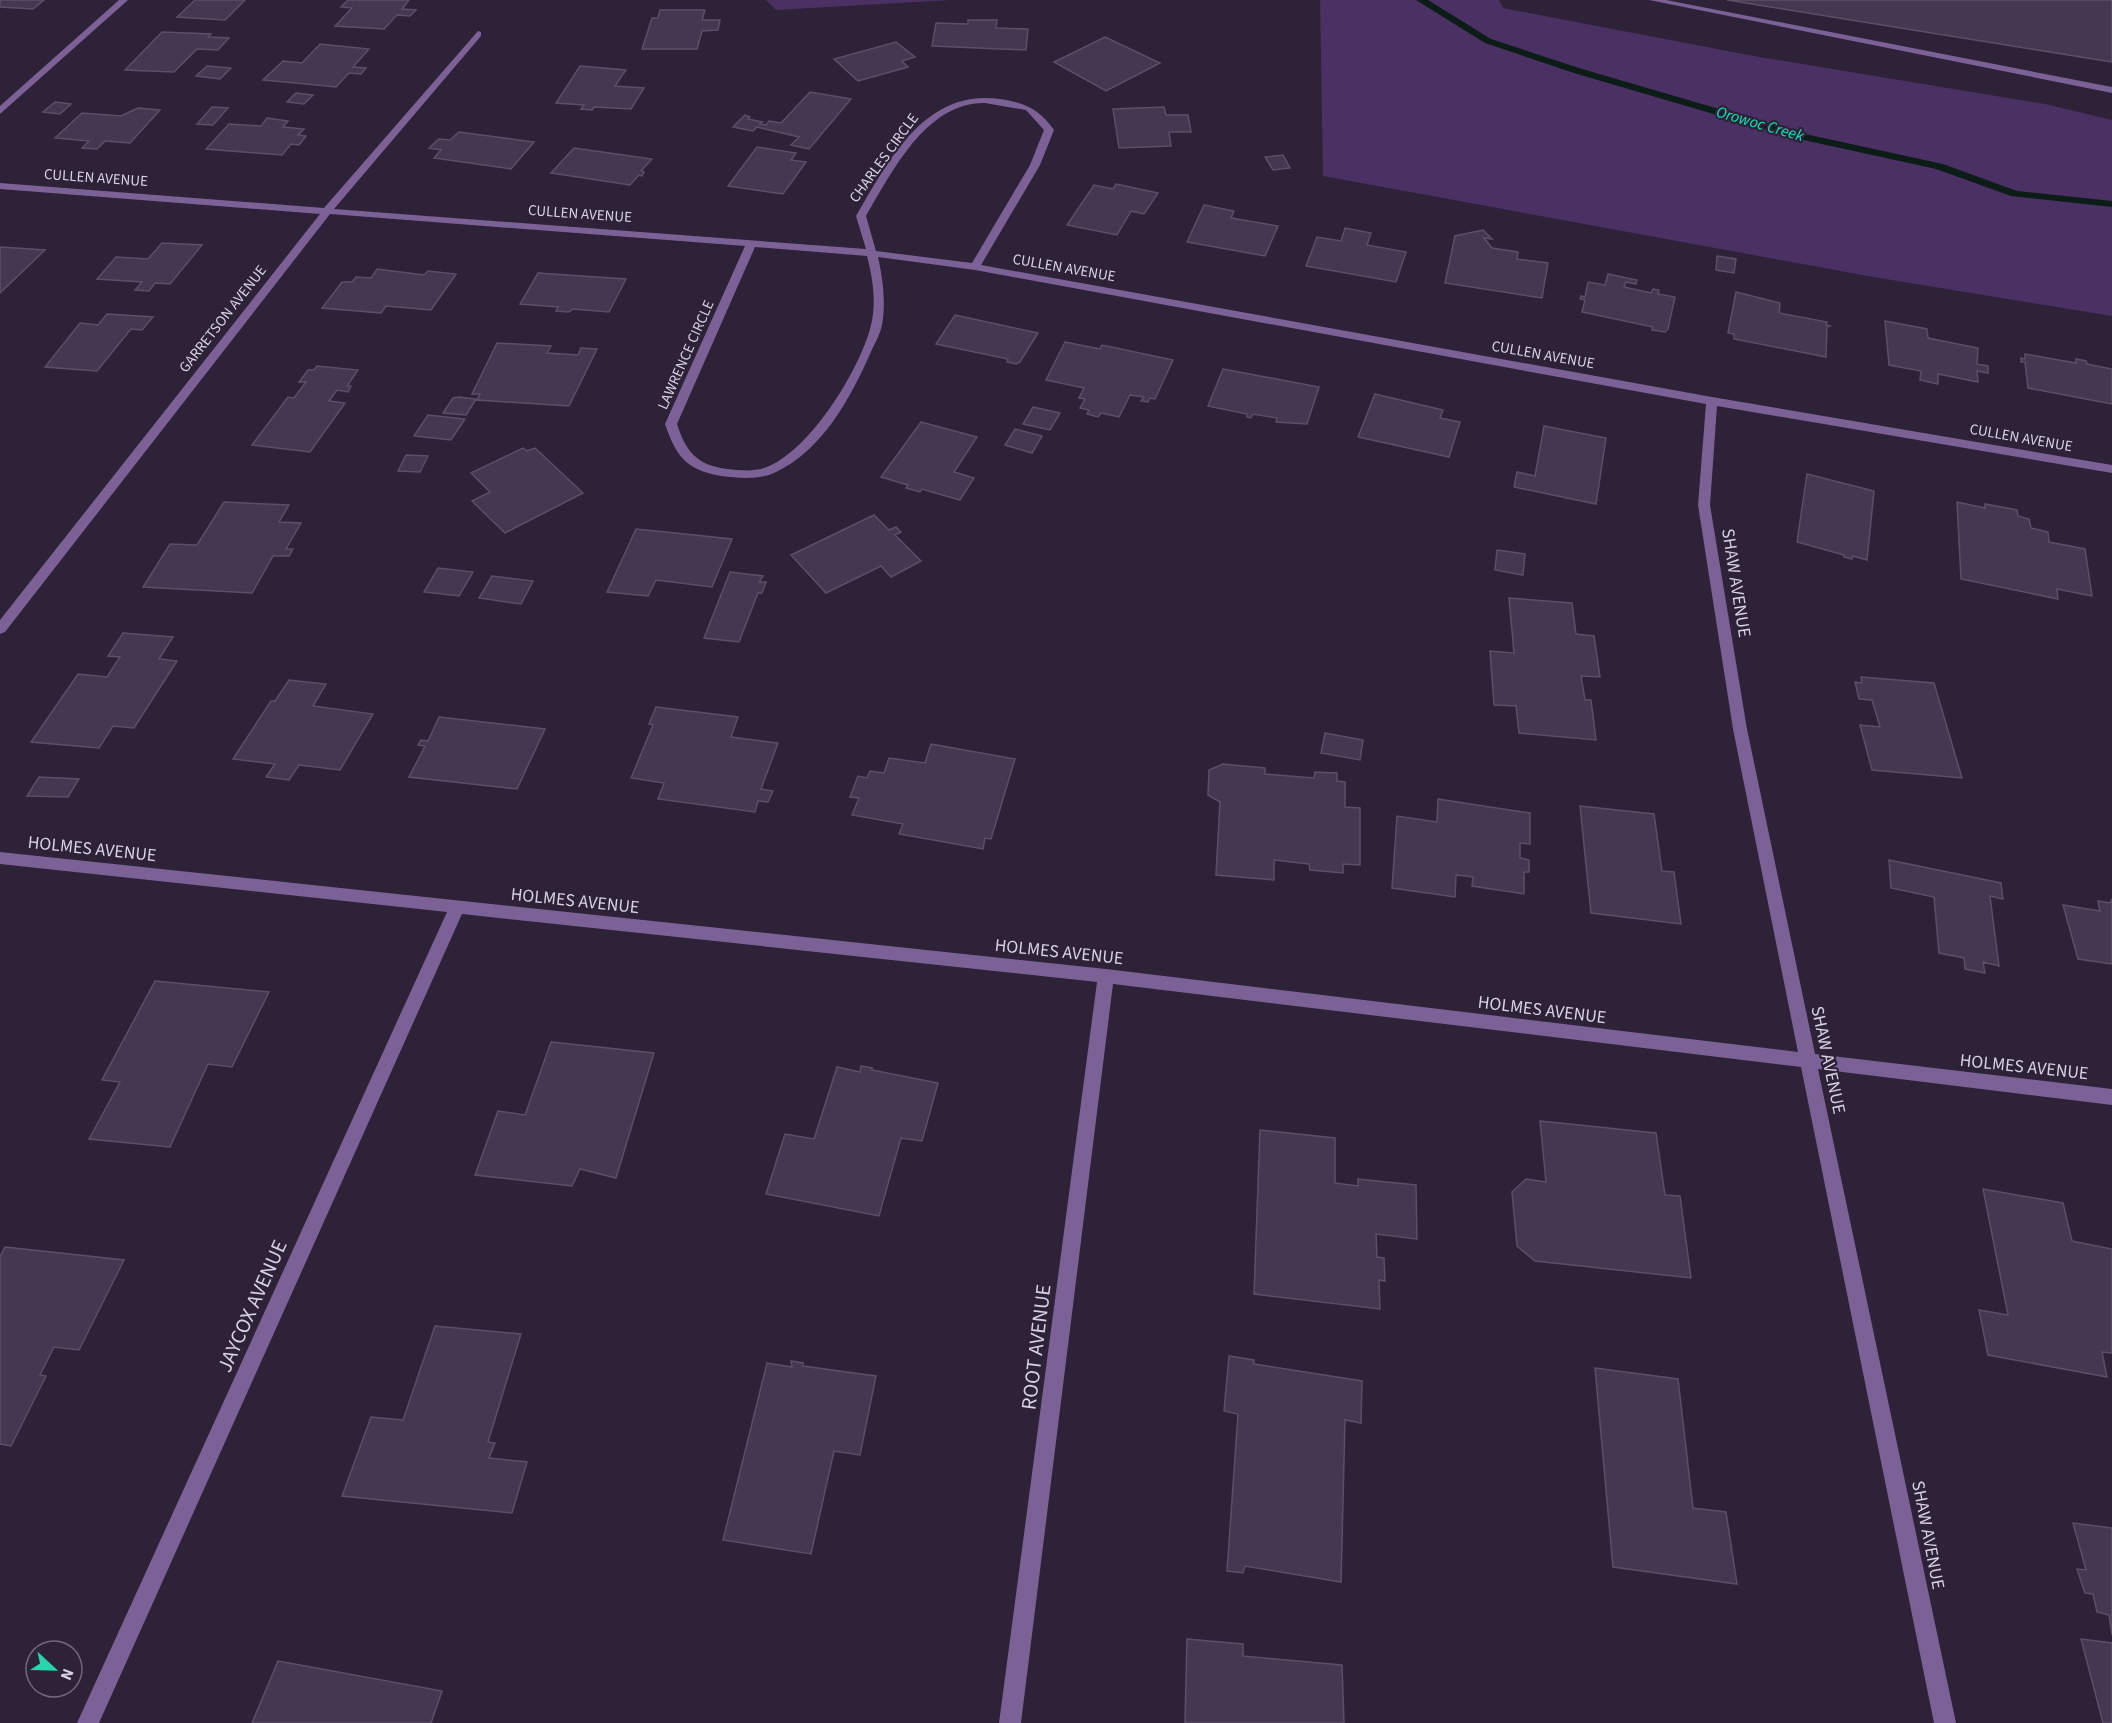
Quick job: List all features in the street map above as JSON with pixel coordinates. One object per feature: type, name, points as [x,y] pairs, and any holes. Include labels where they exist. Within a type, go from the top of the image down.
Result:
[{"type":"street","points":[[0,111],[124,0]]},
{"type":"street","points":[[1653,0],[2112,90]]},
{"type":"street","name":"GARRETSON AVENUE","points":[[0,629],[328,210],[478,34]]},
{"type":"street","name":"CHARLES CIRCLE","points":[[871,253],[861,216],[885,177],[935,116],[958,103],[981,99],[1025,105],[1038,112],[1049,130],[1035,165],[975,267]]},
{"type":"street","name":"CULLEN AVENUE","points":[[0,186],[752,242],[871,253],[975,267],[1712,400],[2112,469]]},
{"type":"street","name":"LAWRENCE CIRCLE","points":[[752,242],[671,424],[680,453],[707,470],[744,474],[770,470],[801,450],[830,417],[856,375],[877,326],[880,284],[871,253]]},
{"type":"street","name":"SHAW AVENUE","points":[[1712,400],[1704,505],[1740,729],[1874,1365],[1945,1723]]},
{"type":"street","name":"HOLMES AVENUE","points":[[0,858],[1106,976],[2112,1097]]},
{"type":"street","name":"JAYCOX AVENUE","points":[[88,1723],[457,908]]},
{"type":"street","name":"ROOT AVENUE","points":[[1010,1723],[1106,976]]},
{"type":"shaded area","points":[[766,0],[952,0],[776,10]]},
{"type":"shaded area","points":[[1320,0],[1499,0],[1503,8],[1759,57],[2045,104],[2112,120],[2112,316],[1873,277],[1323,176]]},
{"type":"building","points":[[0,0],[44,0],[33,9],[0,7]]},
{"type":"building","points":[[195,0],[245,0],[225,20],[177,17]]},
{"type":"building","points":[[348,0],[409,0],[402,9],[416,10],[410,16],[397,15],[384,29],[335,26],[352,8],[341,7]]},
{"type":"building","points":[[1727,0],[2112,0],[2112,62]]},
{"type":"building","points":[[660,10],[705,10],[702,20],[720,20],[718,30],[702,31],[697,49],[642,49],[652,18],[658,18]]},
{"type":"building","points":[[968,20],[997,20],[996,28],[1028,29],[1026,50],[932,46],[936,23],[968,24]]},
{"type":"building","points":[[162,32],[211,34],[208,37],[229,38],[218,50],[197,49],[174,72],[125,70]]},
{"type":"building","points":[[1105,37],[1160,63],[1106,91],[1054,62]]},
{"type":"building","points":[[896,42],[915,57],[902,61],[908,67],[858,81],[834,59]]},
{"type":"building","points":[[320,44],[369,49],[353,67],[366,68],[361,74],[349,73],[336,87],[263,80],[283,61],[302,63]]},
{"type":"building","points":[[207,66],[231,68],[220,79],[196,76]]},
{"type":"building","points":[[580,66],[626,70],[615,86],[644,88],[631,109],[594,107],[592,110],[581,109],[584,105],[556,103]]},
{"type":"building","points":[[810,92],[851,99],[809,149],[791,145],[799,137],[757,127],[753,131],[733,127],[745,115],[750,117],[748,119],[763,122],[760,124],[766,125],[769,121],[781,123]]},
{"type":"building","points":[[296,93],[313,95],[304,104],[287,102]]},
{"type":"building","points":[[55,102],[71,104],[60,114],[43,112]]},
{"type":"building","points":[[212,107],[228,108],[213,125],[197,124]]},
{"type":"building","points":[[1164,107],[1166,115],[1188,115],[1191,132],[1169,132],[1171,146],[1119,148],[1113,109]]},
{"type":"building","points":[[138,108],[160,110],[130,143],[105,141],[97,149],[82,148],[89,141],[55,138],[82,113],[121,116]]},
{"type":"building","points":[[267,118],[288,121],[283,127],[304,129],[298,135],[306,136],[299,145],[291,144],[282,155],[206,149],[229,124],[261,126]]},
{"type":"building","points":[[459,132],[534,142],[511,169],[434,158],[441,150],[429,148],[439,139],[450,140]]},
{"type":"building","points":[[757,147],[796,153],[791,160],[806,162],[783,194],[728,186]]},
{"type":"building","points":[[574,148],[652,159],[641,171],[644,172],[642,176],[639,175],[630,185],[551,173]]},
{"type":"building","points":[[1283,155],[1290,168],[1273,170],[1265,157]]},
{"type":"building","points":[[1116,184],[1158,193],[1144,214],[1131,211],[1117,235],[1067,225],[1094,185],[1113,189]]},
{"type":"building","points":[[1204,205],[1234,211],[1231,218],[1278,226],[1265,256],[1187,242]]},
{"type":"building","points":[[1345,228],[1371,233],[1367,245],[1406,252],[1396,282],[1306,266],[1317,237],[1341,241]]},
{"type":"building","points":[[1483,230],[1492,239],[1484,238],[1492,248],[1518,252],[1517,259],[1548,263],[1542,298],[1445,283],[1455,236]]},
{"type":"building","points":[[162,243],[202,245],[170,284],[155,283],[149,291],[135,290],[142,282],[97,279],[116,257],[148,259]]},
{"type":"building","points":[[0,247],[45,250],[0,293]]},
{"type":"building","points":[[1717,256],[1736,259],[1734,273],[1716,270]]},
{"type":"building","points":[[377,269],[424,275],[428,271],[456,274],[431,310],[386,306],[381,313],[322,308],[342,282],[352,282],[356,277],[371,278]]},
{"type":"building","points":[[538,273],[626,279],[609,312],[573,309],[569,312],[556,311],[558,307],[520,304]]},
{"type":"building","points":[[1608,274],[1637,280],[1636,284],[1626,282],[1624,287],[1651,293],[1653,289],[1659,290],[1658,294],[1675,297],[1668,329],[1665,332],[1652,330],[1653,327],[1582,312],[1585,300],[1580,299],[1581,296],[1585,297],[1588,282],[1605,285]]},
{"type":"building","points":[[1736,292],[1780,303],[1779,313],[1827,322],[1826,325],[1831,326],[1827,327],[1826,357],[1734,339],[1734,334],[1728,333]]},
{"type":"building","points":[[107,314],[153,317],[142,330],[131,329],[97,371],[45,367],[80,323],[98,325]]},
{"type":"building","points":[[955,315],[1038,333],[1020,362],[1016,364],[1007,362],[1008,359],[936,344]]},
{"type":"building","points":[[1885,321],[1927,329],[1928,338],[1978,348],[1977,364],[1988,366],[1988,373],[1977,371],[1978,382],[1938,374],[1938,384],[1920,380],[1921,371],[1889,365]]},
{"type":"building","points":[[1065,342],[1100,349],[1102,345],[1173,360],[1155,399],[1150,398],[1148,402],[1141,401],[1144,397],[1130,395],[1119,417],[1101,413],[1098,417],[1087,414],[1089,410],[1080,408],[1085,399],[1079,398],[1084,388],[1046,380]]},
{"type":"building","points":[[497,343],[551,346],[547,353],[578,355],[581,348],[597,349],[569,406],[477,400],[480,394],[472,394]]},
{"type":"building","points":[[2025,354],[2076,363],[2076,359],[2086,361],[2087,364],[2112,369],[2112,404],[2028,388],[2025,362],[2021,362],[2021,358],[2025,359]]},
{"type":"building","points":[[317,366],[358,370],[347,386],[351,386],[348,392],[337,390],[329,401],[345,403],[310,452],[252,445],[288,397],[294,398],[306,382],[299,382],[308,370],[314,370]]},
{"type":"building","points":[[1223,369],[1319,387],[1307,424],[1276,422],[1277,418],[1253,414],[1251,418],[1247,417],[1247,414],[1208,406]]},
{"type":"building","points":[[1375,394],[1443,410],[1440,418],[1460,422],[1449,457],[1358,437]]},
{"type":"building","points":[[453,398],[476,399],[466,415],[443,413]]},
{"type":"building","points":[[1033,407],[1060,413],[1050,430],[1023,424]]},
{"type":"building","points":[[428,415],[465,419],[451,440],[414,436]]},
{"type":"building","points":[[921,422],[977,437],[954,472],[974,478],[960,500],[922,489],[920,492],[906,488],[908,485],[881,477]]},
{"type":"building","points":[[1544,426],[1606,438],[1596,504],[1514,487],[1517,472],[1535,476]]},
{"type":"building","points":[[1015,429],[1042,436],[1032,453],[1005,445]]},
{"type":"building","points":[[523,448],[527,451],[535,448],[583,493],[505,533],[472,501],[490,492],[471,473]]},
{"type":"building","points":[[406,455],[428,456],[420,472],[398,471]]},
{"type":"building","points":[[1807,474],[1874,491],[1867,560],[1853,556],[1852,559],[1844,557],[1844,555],[1797,542]]},
{"type":"building","points":[[224,502],[289,505],[279,522],[301,523],[286,549],[293,549],[289,556],[273,556],[252,593],[143,587],[170,544],[197,545]]},
{"type":"building","points":[[1957,502],[1985,508],[1985,504],[2017,510],[2018,516],[2029,519],[2031,528],[2048,532],[2049,542],[2085,549],[2092,596],[2057,589],[2058,599],[1961,579]]},
{"type":"building","points":[[874,515],[889,530],[896,527],[901,532],[895,535],[921,561],[891,577],[881,566],[826,593],[791,555]]},
{"type":"building","points":[[636,529],[732,539],[712,587],[656,580],[648,596],[607,592]]},
{"type":"building","points":[[1497,550],[1525,554],[1523,575],[1495,570]]},
{"type":"building","points":[[438,568],[473,572],[459,596],[424,592]]},
{"type":"building","points":[[730,572],[763,576],[759,582],[766,582],[762,593],[758,593],[739,642],[704,638]]},
{"type":"building","points":[[492,576],[533,581],[521,604],[479,598]]},
{"type":"building","points":[[1509,598],[1572,603],[1576,634],[1594,636],[1600,677],[1581,676],[1585,700],[1591,700],[1596,740],[1519,733],[1516,706],[1494,705],[1490,651],[1514,653]]},
{"type":"building","points":[[123,633],[173,637],[159,659],[177,661],[134,728],[113,726],[99,748],[31,742],[78,674],[107,677],[120,657],[108,656]]},
{"type":"building","points":[[1861,677],[1934,683],[1962,778],[1872,770],[1860,725],[1880,727],[1872,700],[1859,699],[1855,682],[1862,683]]},
{"type":"building","points":[[289,680],[326,684],[313,706],[373,714],[340,770],[299,765],[289,780],[266,777],[275,764],[233,759],[271,701],[275,701]]},
{"type":"building","points":[[656,707],[738,717],[731,737],[778,743],[761,789],[773,791],[768,802],[758,801],[755,812],[658,799],[664,783],[631,778],[653,725],[649,724]]},
{"type":"building","points":[[439,717],[545,729],[517,789],[409,777],[425,746],[418,745],[421,740],[428,741]]},
{"type":"building","points":[[1325,733],[1363,740],[1360,760],[1321,753]]},
{"type":"building","points":[[931,744],[1015,759],[991,839],[985,838],[983,849],[899,834],[903,824],[852,815],[859,798],[850,797],[858,776],[867,778],[870,771],[884,773],[889,758],[925,763]]},
{"type":"building","points":[[1223,764],[1265,768],[1265,774],[1314,778],[1315,772],[1337,773],[1337,781],[1345,782],[1345,807],[1360,808],[1360,865],[1343,864],[1343,873],[1310,870],[1309,864],[1274,860],[1274,880],[1216,875],[1220,802],[1208,795],[1209,770]]},
{"type":"building","points":[[39,777],[79,779],[68,797],[27,796]]},
{"type":"building","points":[[1438,799],[1530,813],[1530,844],[1520,843],[1520,858],[1529,860],[1529,872],[1524,872],[1524,894],[1472,886],[1473,877],[1456,875],[1455,897],[1392,888],[1397,816],[1437,822]]},
{"type":"building","points":[[1580,806],[1654,814],[1662,871],[1674,872],[1681,924],[1591,913]]},
{"type":"building","points":[[1889,860],[2001,883],[2003,899],[1990,896],[1999,966],[1983,962],[1985,973],[1965,969],[1964,958],[1939,953],[1934,897],[1891,888]]},
{"type":"building","points":[[2112,899],[2112,964],[2078,959],[2063,905],[2100,911],[2098,901],[2110,903]]},
{"type":"building","points":[[155,981],[269,992],[232,1067],[208,1064],[170,1147],[89,1139],[120,1082],[102,1080]]},
{"type":"building","points":[[551,1042],[654,1053],[616,1178],[580,1169],[572,1186],[475,1175],[498,1111],[525,1115]]},
{"type":"building","points":[[861,1066],[938,1083],[922,1141],[901,1138],[879,1216],[766,1194],[785,1134],[814,1139],[837,1067],[860,1072]]},
{"type":"building","points":[[1540,1121],[1656,1133],[1665,1195],[1680,1196],[1691,1278],[1535,1261],[1517,1246],[1512,1192],[1526,1179],[1546,1182]]},
{"type":"building","points":[[1260,1130],[1335,1138],[1335,1183],[1358,1186],[1358,1179],[1416,1185],[1417,1239],[1376,1234],[1377,1257],[1384,1258],[1385,1281],[1379,1280],[1380,1309],[1254,1294]]},
{"type":"building","points":[[1983,1189],[2063,1203],[2072,1241],[2112,1249],[2112,1353],[2102,1352],[2107,1377],[1988,1355],[1979,1310],[2008,1315]]},
{"type":"building","points":[[5,1247],[124,1260],[79,1350],[54,1347],[40,1375],[46,1376],[11,1446],[0,1444],[0,1257]]},
{"type":"building","points":[[435,1326],[521,1334],[488,1442],[495,1443],[489,1458],[527,1462],[512,1513],[342,1496],[371,1417],[403,1420]]},
{"type":"building","points":[[1229,1356],[1254,1360],[1254,1364],[1362,1381],[1361,1423],[1345,1420],[1341,1582],[1245,1566],[1243,1573],[1227,1571],[1238,1414],[1224,1411]]},
{"type":"building","points":[[791,1361],[803,1363],[803,1366],[876,1376],[860,1455],[834,1451],[811,1554],[723,1540],[767,1363],[792,1367]]},
{"type":"building","points":[[1595,1368],[1678,1379],[1693,1508],[1726,1512],[1737,1584],[1613,1567]]},
{"type":"building","points":[[2073,1523],[2112,1528],[2112,1635],[2109,1615],[2097,1612],[2093,1594],[2085,1593],[2077,1569],[2086,1570]]},
{"type":"building","points":[[1187,1639],[1243,1644],[1243,1656],[1342,1665],[1344,1723],[1185,1723]]},
{"type":"building","points":[[2081,1639],[2112,1643],[2112,1723],[2103,1723]]},
{"type":"building","points":[[278,1661],[442,1691],[431,1723],[252,1723]]},
{"type":"waterway","name":"Orowoc Creek","points":[[1421,0],[1488,41],[1578,71],[1803,137],[1939,166],[2015,194],[2112,204]]}]
